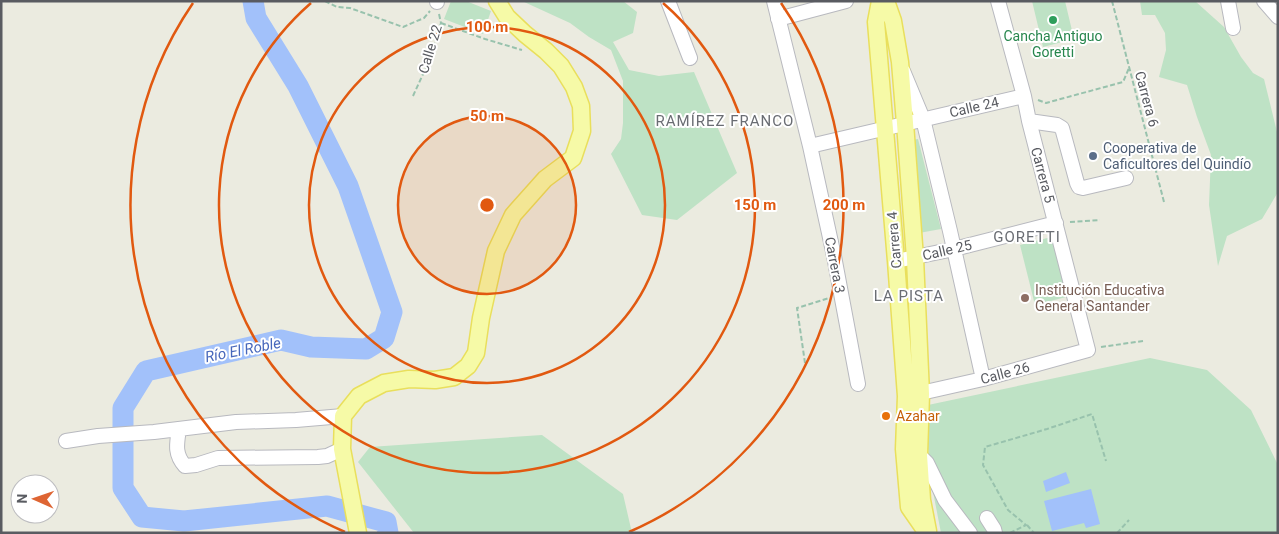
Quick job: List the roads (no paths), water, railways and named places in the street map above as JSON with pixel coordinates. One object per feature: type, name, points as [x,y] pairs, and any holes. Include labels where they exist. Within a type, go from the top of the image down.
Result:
[{"type":"main road","points":[[358,533],[342,449],[343,416],[359,396],[384,384],[409,379],[435,380],[454,377],[468,366],[476,353],[481,318],[496,251],[513,215],[545,179],[572,158],[582,131],[581,106],[574,87],[561,66],[506,16],[497,1]]},
{"type":"main road","name":"Carrera 4","points":[[880,1],[876,22],[896,261],[913,395],[922,500],[928,533]]},
{"type":"main road","name":"Carrera 4","points":[[886,1],[894,21],[900,62],[915,258],[913,395],[904,449],[909,507],[928,533]]},
{"type":"street","points":[[668,1],[690,58]]},
{"type":"street","name":"Carrera 3","points":[[774,1],[810,146],[834,256],[858,384]]},
{"type":"street","points":[[778,19],[846,1]]},
{"type":"street","name":"Carrera 5","points":[[998,1],[1088,350]]},
{"type":"street","points":[[1228,1],[1233,28]]},
{"type":"street","points":[[1264,1],[1278,17]]},
{"type":"street","name":"Carrera 4","points":[[900,62],[923,119],[983,379]]},
{"type":"street","name":"Calle 24","points":[[810,146],[1024,96]]},
{"type":"street","points":[[1029,121],[1056,124],[1062,128],[1079,187],[1083,188],[1126,178]]},
{"type":"street","name":"Calle 25","points":[[896,261],[954,249],[1056,223]]},
{"type":"street","name":"Calle 26","points":[[913,395],[983,379],[1088,350]]},
{"type":"street","points":[[66,441],[236,422],[343,416]]},
{"type":"street","points":[[179,429],[176,447],[179,460],[185,466],[196,465],[218,458],[318,458],[342,449]]},
{"type":"street","points":[[919,456],[927,463],[945,500],[970,533]]},
{"type":"street","points":[[987,518],[995,533]]},
{"type":"water","points":[[1066,472],[1070,483],[1046,492],[1043,481]]},
{"type":"water","points":[[1091,489],[1100,524],[1086,528],[1084,523],[1052,531],[1044,501]]},
{"type":"waterway","name":"Río El Roble","points":[[253,1],[256,18],[298,86],[348,186],[392,312],[384,338],[366,349],[311,347],[281,340],[146,371],[123,408],[123,488],[142,517],[184,521],[327,506],[386,522],[388,533]]},
{"type":"place","name":"Cancha Antiguo Goretti","points":[[1053,20]]},
{"type":"place","name":"Cooperativa de Caficultores del Quindío","points":[[1093,156]]},
{"type":"place","name":"Institución Educativa General Santander","points":[[1025,298]]},
{"type":"place","name":"Azahar","points":[[886,416]]},
{"type":"district","name":"RAMÍREZ FRANCO","points":[[725,121]]},
{"type":"district","name":"GORETTI","points":[[1027,237]]},
{"type":"district","name":"LA PISTA","points":[[909,296]]}]
